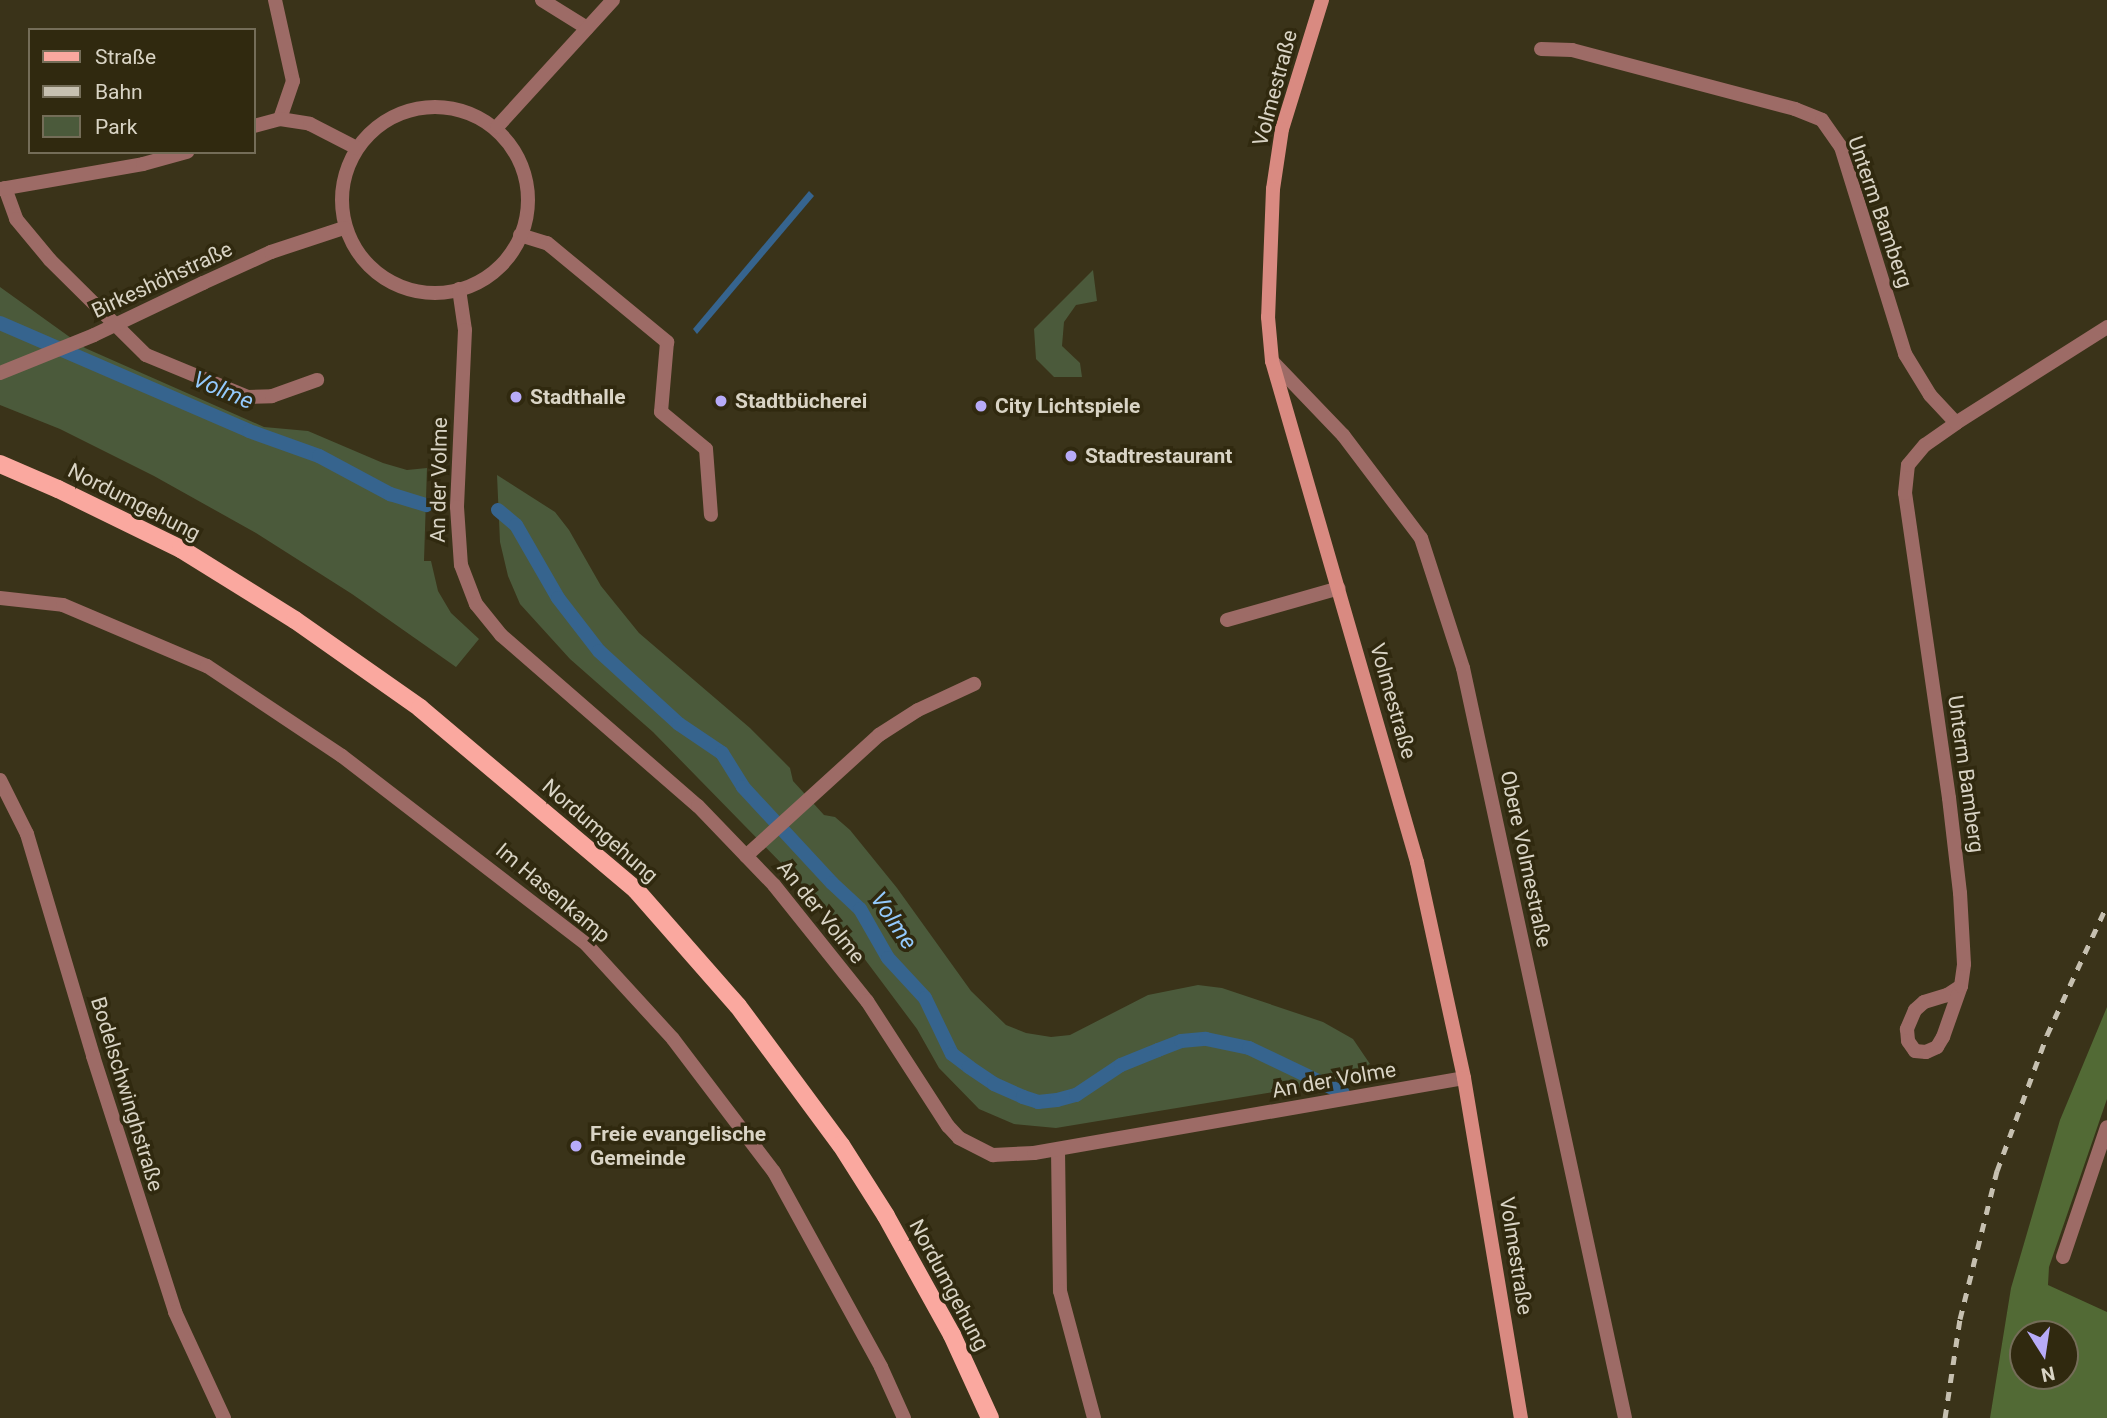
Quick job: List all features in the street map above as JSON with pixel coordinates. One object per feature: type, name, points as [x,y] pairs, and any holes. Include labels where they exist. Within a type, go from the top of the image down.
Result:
[{"type":"main road","name":"Volmestraße","points":[[1322,0],[1282,130],[1273,190],[1268,317],[1272,361],[1416,862],[1464,1079],[1521,1418]]},
{"type":"main road","name":"Nordumgehung","points":[[0,464],[58,489],[181,550],[295,620],[420,708],[636,890],[738,1006],[841,1145],[887,1216],[952,1335],[990,1418]]},
{"type":"street","points":[[275,0],[293,81],[280,119]]},
{"type":"street","points":[[542,0],[587,28]]},
{"type":"street","points":[[497,127],[613,0]]},
{"type":"street","name":"Unterm Bamberg","points":[[1541,49],[1585,54],[1796,109],[1822,120],[1841,147],[1905,354],[1930,395],[1956,423]]},
{"type":"street","points":[[436,108],[467,113],[497,127],[512,141],[523,160],[528,187],[527,215],[507,260],[483,279],[459,289],[414,291],[370,269],[355,252],[344,228],[341,208],[344,186],[358,148],[382,123],[414,111],[436,108]]},
{"type":"street","points":[[256,125],[280,119],[310,124],[358,148]]},
{"type":"street","points":[[179,154],[101,173],[2,188],[16,219],[50,260],[146,355],[248,397],[272,396],[317,380]]},
{"type":"street","name":"Birkeshöhstraße","points":[[0,373],[94,335],[271,252],[344,228]]},
{"type":"street","points":[[520,234],[547,243],[667,342],[661,412],[691,433],[706,449],[711,515]]},
{"type":"street","name":"An der Volme","points":[[459,289],[464,330],[458,469],[460,559],[476,604],[501,635],[646,759],[746,856],[815,934],[859,992],[959,1138],[993,1154],[1058,1150],[1464,1079]]},
{"type":"street","name":"Unterm Bamberg","points":[[1961,986],[1947,995],[1924,1002],[1915,1010],[1907,1029],[1908,1041],[1915,1051],[1926,1052],[1937,1047],[1943,1037],[1961,986],[1964,964],[1960,893],[1905,493],[1908,465],[1925,445],[1956,423],[2107,327]]},
{"type":"street","name":"Obere Volmestraße","points":[[1272,361],[1343,435],[1420,538],[1425,551],[1463,668],[1625,1418]]},
{"type":"street","points":[[1227,620],[1339,588]]},
{"type":"street","name":"Im Hasenkamp","points":[[0,598],[64,605],[207,666],[342,756],[587,945],[673,1039],[774,1172],[881,1367],[904,1418]]},
{"type":"street","points":[[746,856],[890,727],[974,684]]},
{"type":"street","name":"Bodelschwinghstraße","points":[[0,780],[27,834],[97,1069],[175,1312],[224,1418]]},
{"type":"street","points":[[2063,1256],[2107,1127]]},
{"type":"street","points":[[1058,1150],[1060,1291],[1094,1418]]},
{"type":"green space","points":[[1093,270],[1097,301],[1076,305],[1064,322],[1062,346],[1080,363],[1082,377],[1054,377],[1036,359],[1034,329]]},
{"type":"green space","points":[[0,287],[85,348],[264,427],[308,431],[383,463],[407,470],[427,468],[424,561],[431,561],[438,591],[451,613],[479,639],[456,667],[352,594],[256,533],[154,476],[60,429],[0,405]]},
{"type":"green space","points":[[497,475],[555,512],[569,530],[601,586],[639,633],[750,728],[790,768],[793,781],[824,815],[835,817],[850,830],[897,888],[971,991],[1006,1025],[1026,1033],[1051,1037],[1070,1035],[1148,995],[1198,985],[1222,988],[1323,1022],[1353,1039],[1370,1064],[1343,1077],[1309,1086],[1056,1128],[1014,1124],[979,1109],[939,1068],[917,1029],[831,914],[653,732],[570,659],[520,604],[508,576],[500,542]]},
{"type":"green space","points":[[2107,1007],[2107,1099],[2049,1267],[2048,1285],[2107,1312],[2107,1418],[1990,1418],[2011,1288],[2060,1120]]},
{"type":"water","points":[[809,191],[814,196],[697,334],[693,329]]},
{"type":"waterway","name":"Volme","points":[[0,323],[249,431],[319,456],[390,494],[426,505]]},
{"type":"waterway","name":"Volme","points":[[498,510],[516,525],[558,598],[599,651],[679,724],[722,753],[743,787],[832,883],[860,909],[888,958],[925,998],[952,1054],[969,1067],[994,1084],[1023,1097],[1038,1102],[1057,1100],[1076,1095],[1121,1065],[1181,1041],[1206,1039],[1249,1048],[1343,1093]]},
{"type":"railway","points":[[1945,1418],[1960,1319],[1997,1171],[2047,1035],[2107,905]]},
{"type":"place","name":"Stadthalle","points":[[516,397]]},
{"type":"place","name":"Stadtbücherei","points":[[721,401]]},
{"type":"place","name":"City Lichtspiele","points":[[981,406]]},
{"type":"place","name":"Stadtrestaurant","points":[[1071,456]]},
{"type":"place","name":"Freie evangelische Gemeinde","points":[[576,1146]]}]
